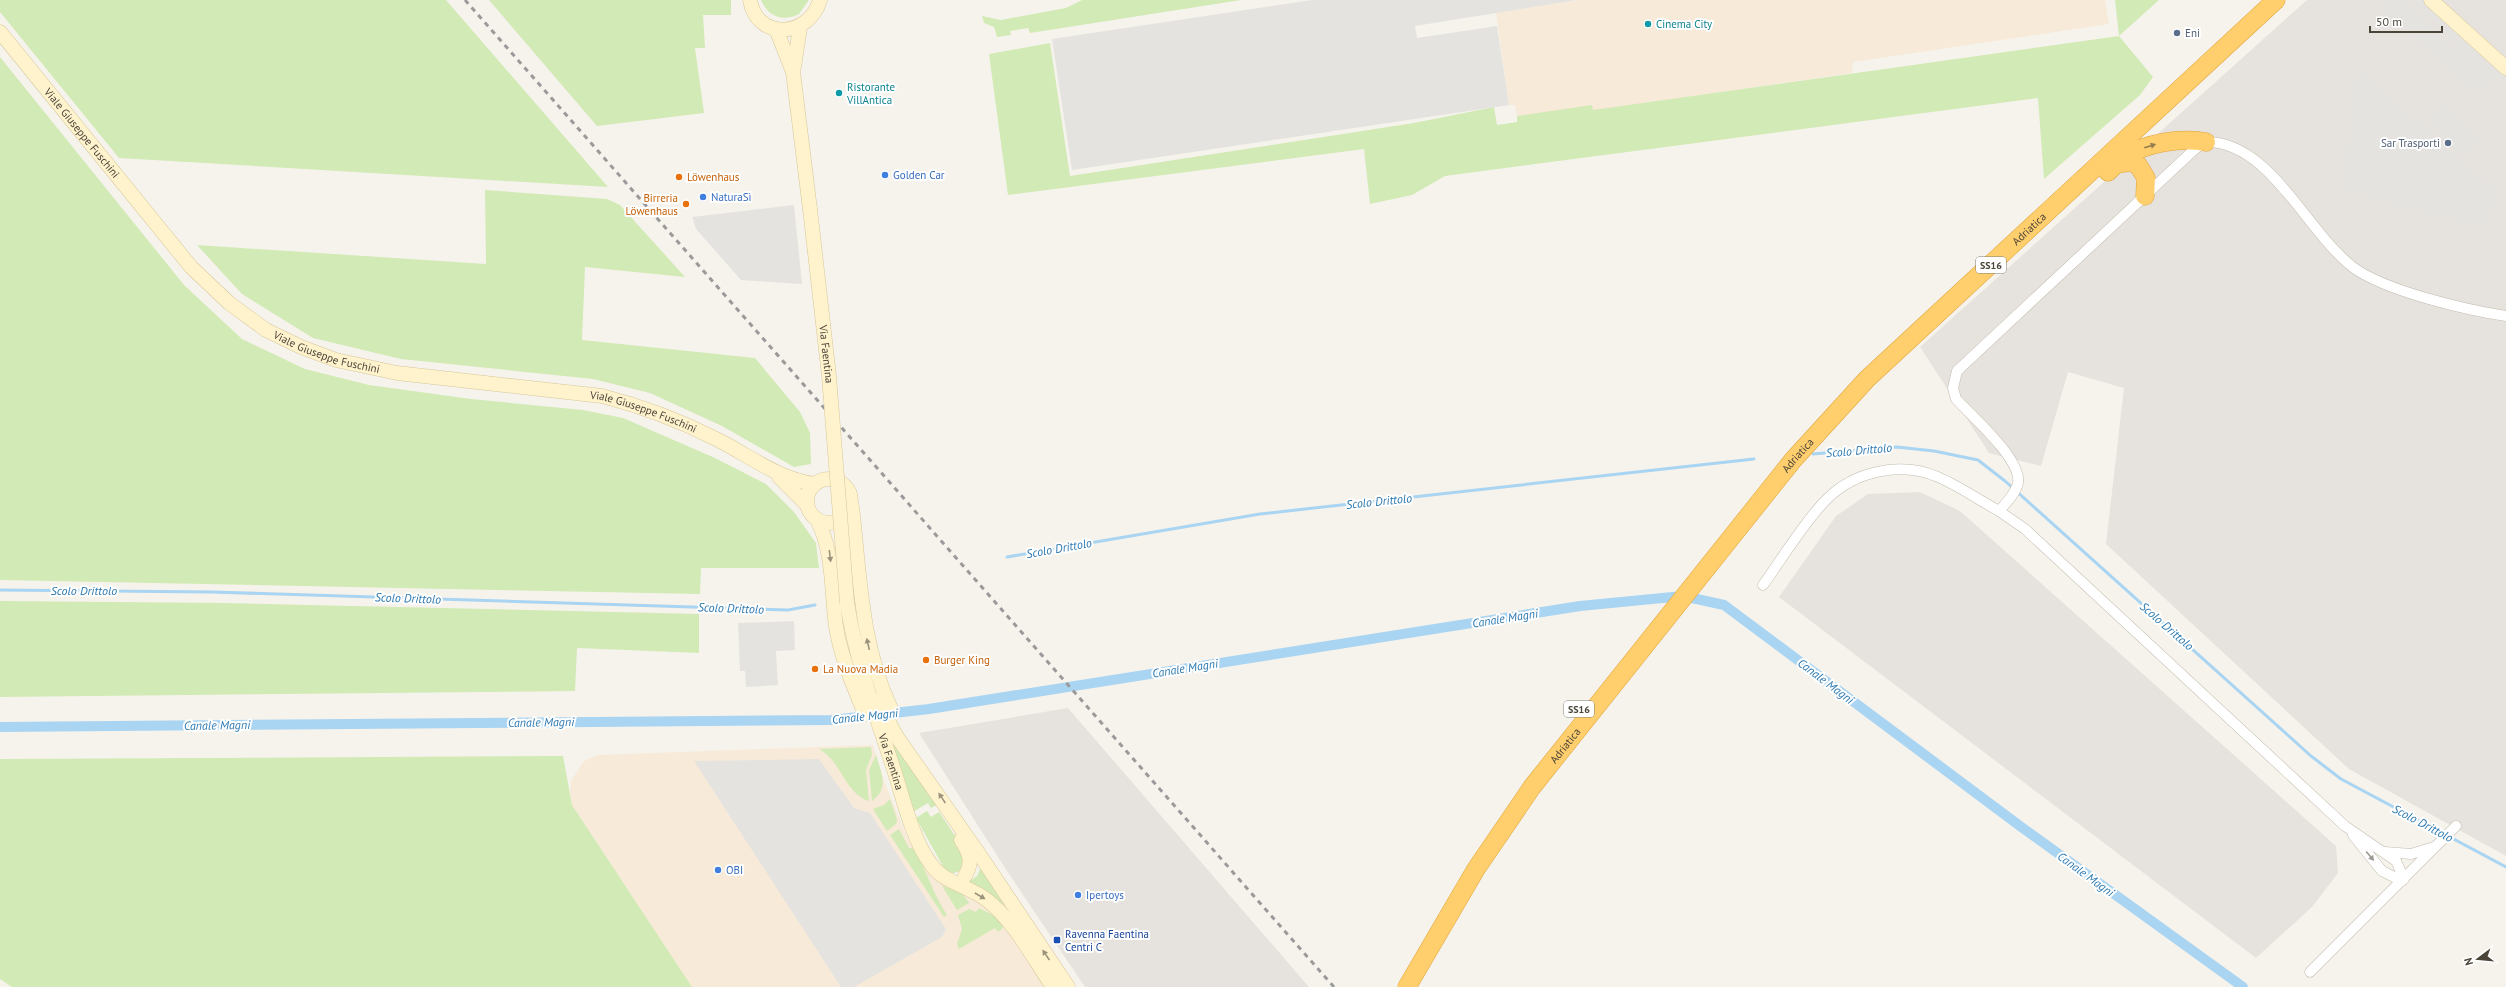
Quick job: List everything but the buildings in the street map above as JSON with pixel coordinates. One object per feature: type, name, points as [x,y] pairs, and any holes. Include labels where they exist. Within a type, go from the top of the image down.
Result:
[{"type":"highway","name":"Adriatica","points":[[1407,987],[1476,869],[1532,787],[1719,544],[1788,450],[1850,380],[2261,0]]},
{"type":"highway","name":"Adriatica","points":[[1396,987],[1455,885],[1507,801],[1719,544],[1793,460],[1867,379],[2276,0]]},
{"type":"highway","points":[[2038,222],[2082,195],[2125,157],[2151,145],[2194,139],[2206,142]]},
{"type":"highway","points":[[2116,164],[2130,162],[2138,165],[2146,178],[2145,196]]},
{"type":"main road","points":[[750,0],[757,16],[766,24],[776,29],[788,30],[800,27],[810,20],[817,10],[820,0]]},
{"type":"main road","points":[[2431,0],[2506,68]]},
{"type":"main road","name":"Via Faentina","points":[[793,72],[800,27]]},
{"type":"main road","name":"Via Faentina","points":[[776,29],[793,72],[810,209],[828,376],[847,604],[852,637],[871,696],[876,731],[895,804],[912,839],[929,862],[945,879]]},
{"type":"main road","name":"Viale Giuseppe Fuschini","points":[[0,32],[191,267],[229,303],[266,330],[301,347],[336,360],[397,373],[602,396],[633,404],[716,439],[771,470],[799,482],[815,484]]},
{"type":"main road","name":"Viale Giuseppe Fuschini","points":[[771,470],[807,505]]},
{"type":"main road","points":[[829,479],[842,484],[848,491],[852,507],[860,601],[866,632],[871,696],[842,653],[836,627],[829,551],[817,519],[807,505],[807,493],[815,484],[829,479]]},
{"type":"main road","points":[[817,519],[825,523],[838,521],[844,518],[852,507]]},
{"type":"main road","name":"Via Faentina","points":[[871,696],[980,854],[1068,987]]},
{"type":"main road","points":[[956,819],[956,831],[970,854],[970,864],[965,876]]},
{"type":"main road","points":[[945,879],[959,879],[965,876],[976,866],[980,854]]},
{"type":"main road","points":[[945,879],[986,899],[999,910],[1053,987]]},
{"type":"street","points":[[1999,511],[2010,498],[2018,482],[2018,473],[2014,464],[1956,399],[1953,388],[1957,371],[2145,196],[2206,142],[2225,144],[2246,154],[2263,167],[2327,244],[2354,268],[2380,283],[2460,307],[2506,316]]},
{"type":"street","points":[[1763,585],[1825,501],[1855,480],[1883,470],[1905,469],[1938,477],[1999,511],[2025,529],[2345,826],[2382,871],[2403,880]]},
{"type":"street","points":[[2345,826],[2396,861],[2403,880]]},
{"type":"street","points":[[2310,972],[2456,826]]},
{"type":"street","points":[[2383,852],[2411,854],[2438,844]]},
{"type":"shaded area","points":[[1312,0],[1577,0],[1415,26],[1417,38],[1497,26],[1509,105],[1072,170],[1052,39]]},
{"type":"shaded area","points":[[1578,0],[2105,0],[2109,24],[1853,62],[1852,73],[1518,122],[1515,105],[1509,105],[1496,13]]},
{"type":"shaded area","points":[[2307,0],[2506,0],[2506,856],[2349,769],[2106,544],[2124,388],[2068,372],[2041,466],[1989,453],[1920,347]]},
{"type":"shaded area","points":[[2386,0],[2403,0],[2496,84],[2474,91],[2378,8]]},
{"type":"shaded area","points":[[2409,0],[2423,0],[2506,76],[2500,83]]},
{"type":"shaded area","points":[[2361,71],[2500,194],[2484,229],[2346,191],[2350,91]]},
{"type":"shaded area","points":[[2443,103],[2480,138],[2463,157],[2426,122]]},
{"type":"shaded area","points":[[794,205],[802,284],[741,280],[696,229],[692,217]]},
{"type":"shaded area","points":[[1920,492],[1960,511],[2336,846],[2338,873],[2312,907],[2256,958],[1779,597],[1836,516],[1868,494]]},
{"type":"shaded area","points":[[794,621],[795,650],[776,651],[778,685],[746,687],[745,671],[740,671],[738,623]]},
{"type":"shaded area","points":[[1068,708],[1309,987],[1085,987],[1007,871],[919,733]]},
{"type":"shaded area","points":[[873,745],[884,781],[907,837],[939,881],[979,900],[1007,925],[1048,987],[692,987],[572,805],[570,793],[571,781],[584,761],[597,755]]},
{"type":"shaded area","points":[[819,759],[854,808],[870,813],[946,929],[942,937],[854,987],[841,987],[694,761]]},
{"type":"green space","points":[[0,0],[446,0],[608,187],[119,158],[0,12]]},
{"type":"green space","points":[[489,0],[731,0],[731,15],[703,15],[705,48],[695,48],[704,113],[597,126]]},
{"type":"green space","points":[[761,0],[809,0],[799,14],[782,18],[772,14],[764,6]]},
{"type":"green space","points":[[1082,0],[1241,0],[1030,33],[1028,28],[1010,31],[1011,35],[997,37],[994,27],[984,23],[982,16],[1001,20],[1066,8]]},
{"type":"green space","points":[[2115,0],[2159,0],[2119,36]]},
{"type":"green space","points":[[2119,36],[2153,77],[2140,95],[2044,179],[2038,98],[1445,176],[1412,195],[1370,204],[1364,149],[1008,195],[989,54],[1050,43],[1070,176],[1414,123],[1494,107],[1497,125],[1517,122],[1517,116],[1592,105],[1593,110]]},
{"type":"green space","points":[[0,57],[184,285],[242,339],[305,369],[369,385],[471,399],[583,410],[623,418],[715,458],[766,484],[794,512],[816,543],[819,568],[701,568],[700,594],[0,580]]},
{"type":"green space","points":[[485,190],[607,199],[620,205],[685,277],[585,267],[582,340],[755,358],[800,412],[810,433],[811,464],[794,467],[722,426],[650,393],[593,379],[401,359],[313,338],[242,294],[197,245],[486,264]]},
{"type":"green space","points":[[0,601],[224,603],[699,614],[699,653],[577,648],[575,691],[0,697]]},
{"type":"green space","points":[[883,721],[937,805],[931,808],[928,803],[913,812]]},
{"type":"green space","points":[[871,747],[872,755],[866,770],[869,801],[854,791],[833,761],[819,749]]},
{"type":"green space","points":[[876,755],[883,780],[881,791],[872,801],[869,770]]},
{"type":"green space","points":[[563,756],[572,805],[692,987],[12,987],[0,979],[0,759]]},
{"type":"green space","points":[[890,799],[897,819],[896,824],[887,831],[873,809],[884,805]]},
{"type":"green space","points":[[927,811],[931,817],[939,812],[962,846],[963,869],[958,872],[950,873],[945,870],[916,818]]},
{"type":"green space","points":[[899,829],[909,848],[914,849],[919,857],[947,915],[944,917],[890,835]]},
{"type":"green space","points":[[981,867],[1009,909],[982,888],[967,883],[977,876]]},
{"type":"green space","points":[[942,886],[961,892],[969,903],[957,910]]},
{"type":"green space","points":[[979,908],[1001,920],[1004,923],[1003,928],[998,932],[995,928],[959,949],[957,944],[962,929],[958,915],[969,909],[976,912]]},
{"type":"waterway","name":"Scolo Drittolo","points":[[1813,454],[1897,447],[1934,451],[1978,460],[2005,481],[2311,756],[2341,779],[2506,867]]},
{"type":"waterway","name":"Scolo Drittolo","points":[[1007,557],[1260,514],[1754,459]]},
{"type":"waterway","name":"Scolo Drittolo","points":[[0,590],[212,592],[788,610],[815,605]]},
{"type":"waterway","name":"Canale Magni","points":[[0,727],[832,720],[929,709],[1580,606],[1683,596],[1724,605],[2020,826],[2243,987]]},
{"type":"railway","points":[[465,0],[1334,987]]},
{"type":"place","name":"Cinema City","points":[[1648,24]]},
{"type":"place","name":"Eni","points":[[2177,33]]},
{"type":"place","name":"Ristorante VillAntica","points":[[839,93]]},
{"type":"place","name":"Sar Trasporti","points":[[2448,143]]},
{"type":"place","name":"Golden Car","points":[[885,175]]},
{"type":"place","name":"Löwenhaus","points":[[679,177]]},
{"type":"place","name":"NaturaSì","points":[[703,197]]},
{"type":"place","name":"Birreria Löwenhaus","points":[[686,204]]},
{"type":"place","name":"Burger King","points":[[926,660]]},
{"type":"place","name":"La Nuova Madia","points":[[815,669]]},
{"type":"place","name":"OBI","points":[[718,870]]},
{"type":"place","name":"Ipertoys","points":[[1078,895]]},
{"type":"place","name":"Ravenna Faentina Centri C","points":[[1057,940]]}]
